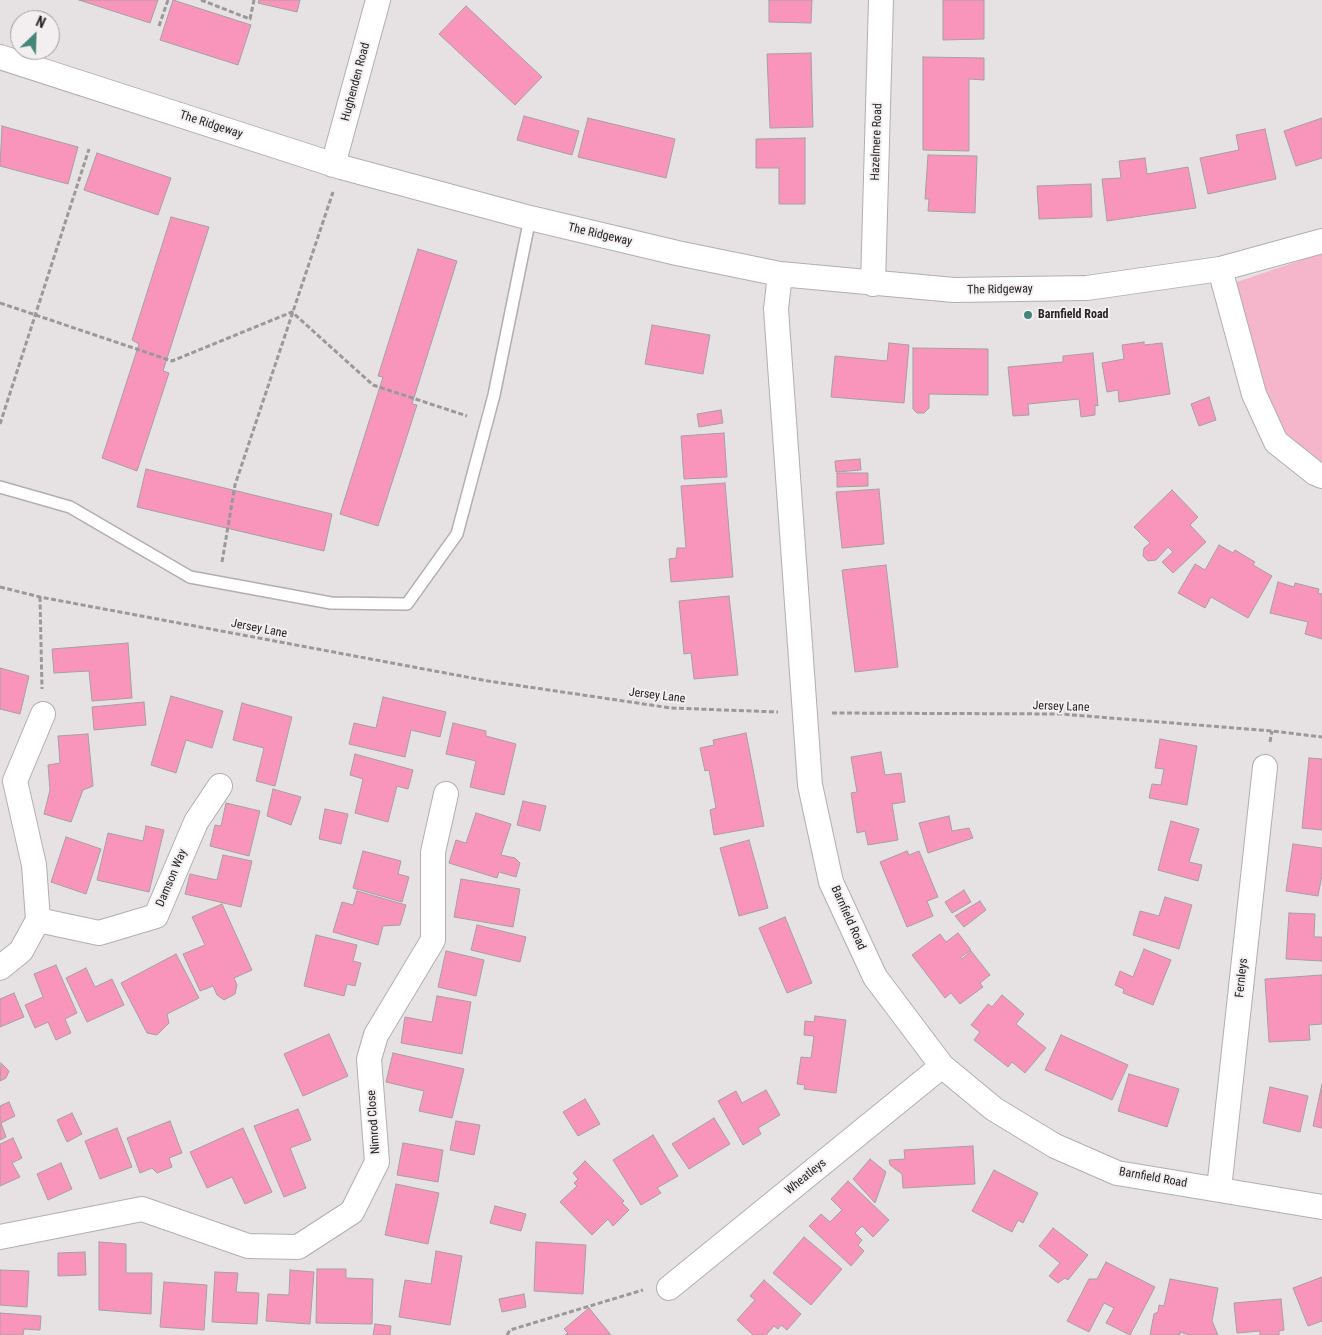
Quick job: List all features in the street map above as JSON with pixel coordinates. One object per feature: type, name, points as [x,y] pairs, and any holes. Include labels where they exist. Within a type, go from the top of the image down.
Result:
[{"type":"street","name":"Hughenden Road","points":[[337,166],[378,0]]},
{"type":"street","name":"Hazelmere Road","points":[[873,284],[881,0]]},
{"type":"street","name":"The Ridgeway","points":[[0,57],[337,166],[530,218],[677,253],[780,274],[954,290],[1087,288],[1220,269],[1322,241]]},
{"type":"street","points":[[1220,269],[1254,394],[1276,442],[1315,473],[1322,476]]},
{"type":"street","name":"Barnfield Road","points":[[780,274],[776,309],[784,398],[810,785],[831,882],[875,977],[942,1066],[994,1109],[1055,1146],[1116,1173],[1322,1207]]},
{"type":"street","points":[[0,968],[21,951],[38,920],[34,865],[15,781],[43,714]]},
{"type":"street","name":"Fernleys","points":[[1219,1189],[1265,767]]},
{"type":"street","name":"Damson Way","points":[[38,920],[99,933],[156,916],[196,822],[220,786]]},
{"type":"street","name":"Nimrod Close","points":[[0,1237],[142,1209],[248,1246],[298,1247],[352,1212],[377,1162],[369,1059],[371,1051],[376,1035],[434,940],[433,852],[446,794]]},
{"type":"street","name":"Wheatleys","points":[[669,1288],[942,1066]]},
{"type":"lane","points":[[0,487],[70,507],[190,577],[331,603],[407,604],[457,534],[487,422],[530,218]]},
{"type":"path","points":[[159,26],[168,0]]},
{"type":"path","points":[[201,0],[250,19],[254,0]]},
{"type":"path","points":[[0,424],[37,316],[89,149]]},
{"type":"path","points":[[219,582],[235,485],[292,312],[337,166]]},
{"type":"path","points":[[0,303],[172,361],[292,312]]},
{"type":"path","points":[[292,312],[373,385],[487,422]]},
{"type":"path","name":"Jersey Lane","points":[[0,587],[40,597],[488,681],[671,708],[804,713],[1061,714],[1272,731],[1322,737]]},
{"type":"path","points":[[40,597],[43,714]]},
{"type":"path","points":[[507,1335],[510,1330],[637,1290],[669,1288]]},
{"type":"shaded area","points":[[1322,253],[1322,463],[1315,461],[1283,432],[1266,404],[1234,283]]},
{"type":"building","points":[[79,0],[158,0],[150,23]]},
{"type":"building","points":[[173,0],[251,25],[238,65],[160,40]]},
{"type":"building","points":[[259,0],[300,0],[297,12],[258,3]]},
{"type":"building","points":[[769,0],[812,0],[811,23],[769,22]]},
{"type":"building","points":[[943,0],[984,0],[984,39],[943,40]]},
{"type":"building","points":[[466,6],[542,77],[515,105],[439,34]]},
{"type":"building","points":[[811,53],[813,127],[770,128],[767,54]]},
{"type":"building","points":[[923,57],[984,58],[984,80],[969,79],[969,151],[923,150]]},
{"type":"building","points":[[524,116],[579,131],[572,155],[517,140]]},
{"type":"building","points":[[588,118],[675,139],[666,178],[578,157]]},
{"type":"building","points":[[1322,118],[1322,158],[1296,166],[1284,131]]},
{"type":"building","points":[[2,126],[78,147],[68,184],[0,166]]},
{"type":"building","points":[[1265,129],[1276,179],[1208,194],[1200,158],[1239,150],[1236,135]]},
{"type":"building","points":[[805,138],[805,204],[779,204],[779,168],[756,168],[756,139]]},
{"type":"building","points":[[97,153],[171,178],[158,215],[84,190]]},
{"type":"building","points":[[928,155],[977,156],[975,213],[928,211],[929,199],[925,199]]},
{"type":"building","points":[[1145,158],[1147,174],[1188,167],[1196,208],[1107,221],[1102,179],[1121,178],[1119,161]]},
{"type":"building","points":[[1091,184],[1092,217],[1039,219],[1037,186]]},
{"type":"building","points":[[171,217],[209,227],[163,371],[169,373],[137,471],[102,458],[139,344],[132,340]]},
{"type":"building","points":[[418,249],[457,261],[412,404],[417,405],[378,526],[340,514],[383,377],[378,376]]},
{"type":"building","points":[[652,325],[710,335],[703,374],[645,364]]},
{"type":"building","points":[[1144,342],[1144,345],[1162,343],[1170,394],[1119,402],[1118,390],[1107,392],[1102,363],[1124,359],[1122,345]]},
{"type":"building","points":[[889,343],[909,345],[904,403],[831,397],[835,356],[887,361]]},
{"type":"building","points":[[913,348],[988,349],[988,395],[929,394],[929,408],[924,413],[917,413],[913,409]]},
{"type":"building","points":[[1093,353],[1098,406],[1095,405],[1095,415],[1081,417],[1079,399],[1028,404],[1029,415],[1013,416],[1008,367],[1063,362],[1063,356]]},
{"type":"building","points":[[1209,397],[1216,420],[1199,426],[1191,404]]},
{"type":"building","points":[[721,410],[723,423],[699,427],[697,414]]},
{"type":"building","points":[[724,433],[727,477],[684,479],[681,436]]},
{"type":"building","points":[[860,459],[861,470],[836,472],[835,461]]},
{"type":"building","points":[[146,469],[332,514],[324,551],[137,507]]},
{"type":"building","points":[[837,473],[868,473],[868,486],[837,487]]},
{"type":"building","points":[[725,483],[733,577],[671,582],[669,559],[676,558],[677,548],[686,548],[681,486]]},
{"type":"building","points":[[879,489],[884,544],[842,548],[836,492]]},
{"type":"building","points":[[1172,490],[1198,517],[1190,525],[1206,542],[1173,573],[1162,562],[1173,552],[1168,547],[1156,560],[1148,561],[1143,556],[1144,548],[1150,543],[1134,527]]},
{"type":"building","points":[[1219,545],[1233,553],[1235,550],[1255,562],[1253,565],[1272,576],[1248,618],[1211,597],[1205,608],[1178,593],[1195,564],[1205,570]]},
{"type":"building","points":[[886,565],[898,667],[855,672],[842,570]]},
{"type":"building","points":[[1278,582],[1294,587],[1295,583],[1319,589],[1318,593],[1322,594],[1322,639],[1305,634],[1308,622],[1270,613]]},
{"type":"building","points":[[729,596],[738,675],[694,679],[691,653],[684,654],[679,601]]},
{"type":"building","points":[[128,643],[132,698],[92,701],[89,671],[54,673],[52,649]]},
{"type":"building","points":[[0,668],[29,676],[20,714],[0,709]]},
{"type":"building","points":[[171,696],[223,711],[212,748],[186,740],[176,773],[151,765]]},
{"type":"building","points":[[383,697],[446,712],[440,737],[411,730],[405,757],[349,744],[354,723],[376,728]]},
{"type":"building","points":[[144,702],[146,725],[94,730],[92,707]]},
{"type":"building","points":[[242,703],[292,717],[275,786],[256,781],[264,748],[233,740]]},
{"type":"building","points":[[453,723],[486,731],[486,736],[516,744],[504,795],[470,787],[476,761],[446,754]]},
{"type":"building","points":[[746,733],[764,826],[714,835],[710,810],[716,808],[709,770],[705,771],[700,748],[714,745],[713,740]]},
{"type":"building","points":[[88,734],[93,786],[83,790],[71,822],[44,814],[50,790],[48,765],[60,763],[58,736]]},
{"type":"building","points":[[1160,739],[1197,746],[1187,805],[1149,798],[1152,784],[1161,785],[1164,769],[1155,768]]},
{"type":"building","points":[[881,752],[885,775],[901,773],[905,802],[892,804],[898,840],[868,845],[865,831],[857,833],[851,793],[857,792],[851,757]]},
{"type":"building","points":[[355,754],[413,770],[408,789],[397,786],[388,822],[355,813],[363,779],[350,775]]},
{"type":"building","points":[[1309,758],[1322,759],[1322,830],[1302,828]]},
{"type":"building","points":[[273,789],[301,797],[291,825],[267,816]]},
{"type":"building","points":[[523,801],[546,806],[540,831],[517,825]]},
{"type":"building","points":[[226,803],[260,811],[249,856],[210,846],[215,825],[221,826]]},
{"type":"building","points":[[325,809],[348,814],[341,844],[319,839]]},
{"type":"building","points":[[476,813],[511,824],[501,855],[515,858],[520,863],[516,877],[499,872],[497,878],[449,863],[456,840],[466,843]]},
{"type":"building","points":[[949,816],[952,831],[969,828],[973,838],[928,853],[919,823]]},
{"type":"building","points":[[1171,821],[1199,829],[1189,862],[1202,865],[1198,881],[1158,870]]},
{"type":"building","points":[[146,826],[164,830],[149,892],[97,880],[108,833],[143,841]]},
{"type":"building","points":[[66,837],[101,849],[86,894],[51,882]]},
{"type":"building","points":[[749,840],[768,908],[739,916],[720,848]]},
{"type":"building","points":[[1293,844],[1322,848],[1322,875],[1318,896],[1286,891]]},
{"type":"building","points":[[363,851],[401,861],[398,874],[409,877],[402,902],[353,888]]},
{"type":"building","points":[[907,851],[909,855],[919,851],[938,897],[927,901],[933,916],[907,927],[880,862]]},
{"type":"building","points":[[223,855],[252,861],[241,907],[185,894],[190,874],[217,880]]},
{"type":"building","points":[[461,879],[520,889],[513,927],[454,917]]},
{"type":"building","points":[[964,890],[971,902],[952,913],[945,902]]},
{"type":"building","points":[[357,891],[406,905],[400,925],[383,926],[378,945],[333,932],[342,902],[353,905]]},
{"type":"building","points":[[1165,897],[1192,905],[1179,949],[1133,935],[1140,911],[1159,916]]},
{"type":"building","points":[[980,901],[986,910],[964,927],[955,916]]},
{"type":"building","points":[[222,904],[252,970],[234,978],[237,985],[235,994],[224,1000],[217,995],[213,986],[200,991],[183,954],[205,945],[192,917]]},
{"type":"building","points":[[1289,913],[1315,914],[1314,937],[1322,937],[1322,961],[1286,959]]},
{"type":"building","points":[[785,917],[812,983],[787,993],[759,928]]},
{"type":"building","points":[[477,925],[526,937],[520,962],[471,950]]},
{"type":"building","points":[[958,933],[971,950],[961,957],[962,959],[971,951],[990,975],[980,983],[983,987],[960,1004],[951,993],[945,998],[912,955],[940,934],[946,942]]},
{"type":"building","points":[[316,935],[357,945],[353,961],[361,963],[355,986],[347,984],[344,996],[304,986]]},
{"type":"building","points":[[1144,949],[1171,960],[1153,1005],[1123,993],[1124,989],[1115,985],[1120,971],[1133,977]]},
{"type":"building","points":[[446,951],[484,960],[476,996],[438,987]]},
{"type":"building","points":[[176,954],[199,998],[167,1014],[169,1023],[157,1035],[147,1033],[121,983]]},
{"type":"building","points":[[56,965],[77,1013],[65,1019],[71,1033],[56,1040],[48,1022],[35,1028],[25,1005],[43,997],[34,974]]},
{"type":"building","points":[[86,968],[95,987],[112,979],[124,1005],[87,1022],[66,978]]},
{"type":"building","points":[[1322,975],[1322,1024],[1309,1025],[1310,1040],[1269,1042],[1265,979]]},
{"type":"building","points":[[14,993],[24,1017],[0,1027],[0,999]]},
{"type":"building","points":[[1002,995],[1024,1014],[1016,1024],[1046,1048],[1025,1073],[1012,1062],[1008,1067],[974,1040],[980,1032],[971,1025],[988,1004],[992,1007]]},
{"type":"building","points":[[437,996],[471,1002],[462,1054],[401,1043],[405,1017],[432,1022]]},
{"type":"building","points":[[815,1016],[846,1020],[836,1093],[804,1089],[805,1085],[797,1084],[801,1057],[811,1058],[814,1036],[804,1035],[805,1021],[814,1022]]},
{"type":"building","points":[[329,1034],[348,1076],[303,1096],[284,1054]]},
{"type":"building","points":[[1061,1035],[1128,1065],[1112,1100],[1045,1070]]},
{"type":"building","points":[[393,1053],[464,1069],[452,1118],[419,1111],[424,1091],[386,1082]]},
{"type":"building","points":[[1,1063],[9,1071],[6,1078],[0,1081]]},
{"type":"building","points":[[1129,1074],[1179,1089],[1167,1127],[1118,1111]]},
{"type":"building","points":[[1322,1084],[1322,1128],[1313,1126]]},
{"type":"building","points":[[1270,1087],[1308,1096],[1300,1132],[1263,1123]]},
{"type":"building","points":[[766,1090],[780,1115],[758,1128],[761,1134],[743,1145],[718,1101],[736,1091],[742,1103]]},
{"type":"building","points":[[585,1099],[600,1124],[578,1136],[563,1112]]},
{"type":"building","points":[[9,1102],[15,1116],[1,1123],[6,1137],[0,1140],[0,1106]]},
{"type":"building","points":[[298,1109],[311,1140],[290,1148],[306,1188],[284,1197],[254,1126]]},
{"type":"building","points":[[72,1113],[82,1134],[67,1142],[57,1120]]},
{"type":"building","points":[[714,1118],[730,1144],[689,1169],[672,1144]]},
{"type":"building","points":[[170,1121],[182,1153],[169,1158],[172,1167],[157,1173],[152,1168],[140,1173],[127,1138]]},
{"type":"building","points":[[456,1121],[480,1125],[474,1155],[450,1150]]},
{"type":"building","points":[[117,1128],[132,1167],[100,1179],[85,1141]]},
{"type":"building","points":[[243,1128],[272,1192],[245,1204],[232,1177],[207,1188],[190,1152]]},
{"type":"building","points":[[653,1135],[678,1176],[657,1188],[661,1193],[641,1205],[613,1160]]},
{"type":"building","points":[[13,1138],[22,1158],[12,1163],[20,1177],[0,1186],[0,1144]]},
{"type":"building","points":[[403,1143],[443,1150],[438,1182],[397,1175]]},
{"type":"building","points":[[973,1146],[975,1184],[903,1188],[902,1174],[890,1165],[889,1160],[905,1159],[904,1150]]},
{"type":"building","points":[[870,1159],[886,1172],[875,1203],[853,1179]]},
{"type":"building","points":[[585,1161],[624,1201],[622,1203],[629,1210],[613,1226],[608,1219],[592,1235],[560,1202],[577,1186],[574,1183],[578,1179],[573,1173]]},
{"type":"building","points":[[61,1163],[72,1189],[48,1200],[37,1174]]},
{"type":"building","points":[[994,1170],[1038,1193],[1023,1223],[1018,1220],[1012,1232],[972,1211]]},
{"type":"building","points":[[848,1181],[889,1220],[873,1237],[862,1226],[855,1233],[862,1240],[858,1245],[864,1251],[851,1266],[809,1226],[821,1214],[830,1222],[842,1210],[831,1199]]},
{"type":"building","points":[[396,1184],[439,1193],[428,1244],[385,1235]]},
{"type":"building","points":[[495,1206],[526,1214],[521,1231],[490,1223]]},
{"type":"building","points":[[1053,1228],[1088,1255],[1068,1280],[1065,1278],[1058,1283],[1049,1276],[1060,1263],[1039,1246]]},
{"type":"building","points":[[804,1237],[842,1269],[811,1305],[773,1273]]},
{"type":"building","points":[[99,1242],[126,1244],[126,1273],[152,1273],[151,1314],[99,1310]]},
{"type":"building","points":[[536,1242],[586,1245],[583,1294],[534,1291]]},
{"type":"building","points":[[436,1251],[462,1256],[450,1325],[399,1317],[405,1280],[431,1284]]},
{"type":"building","points":[[85,1252],[86,1275],[58,1276],[58,1253]]},
{"type":"building","points":[[1106,1262],[1155,1287],[1130,1335],[1106,1323],[1114,1308],[1104,1303],[1089,1332],[1067,1321],[1089,1279],[1097,1279]]},
{"type":"building","points":[[317,1269],[346,1269],[346,1278],[373,1279],[372,1324],[316,1323]]},
{"type":"building","points":[[0,1270],[29,1271],[27,1307],[0,1305]]},
{"type":"building","points":[[290,1270],[314,1272],[310,1324],[266,1321],[268,1294],[289,1295]]},
{"type":"building","points":[[215,1272],[238,1273],[236,1292],[259,1293],[257,1324],[212,1322]]},
{"type":"building","points":[[1322,1277],[1322,1321],[1308,1326],[1293,1288]]},
{"type":"building","points":[[1170,1279],[1218,1288],[1212,1321],[1218,1335],[1190,1335],[1180,1332],[1180,1335],[1150,1335],[1154,1314],[1158,1312],[1159,1305],[1164,1306]]},
{"type":"building","points":[[764,1280],[801,1314],[787,1330],[781,1325],[778,1329],[774,1326],[766,1335],[753,1335],[737,1320],[755,1300],[750,1296]]},
{"type":"building","points":[[164,1282],[207,1285],[204,1330],[160,1327]]},
{"type":"building","points":[[524,1294],[526,1307],[502,1312],[499,1299]]},
{"type":"building","points":[[1281,1299],[1284,1330],[1279,1331],[1279,1335],[1260,1335],[1260,1331],[1237,1333],[1234,1303]]},
{"type":"building","points":[[589,1308],[611,1335],[565,1335],[568,1333],[564,1329]]},
{"type":"building","points":[[0,1313],[41,1316],[40,1330],[24,1329],[23,1335],[0,1335]]},
{"type":"building","points":[[375,1324],[391,1326],[390,1335],[373,1335]]},
{"type":"place","name":"Barnfield Road","points":[[1028,315]]}]
